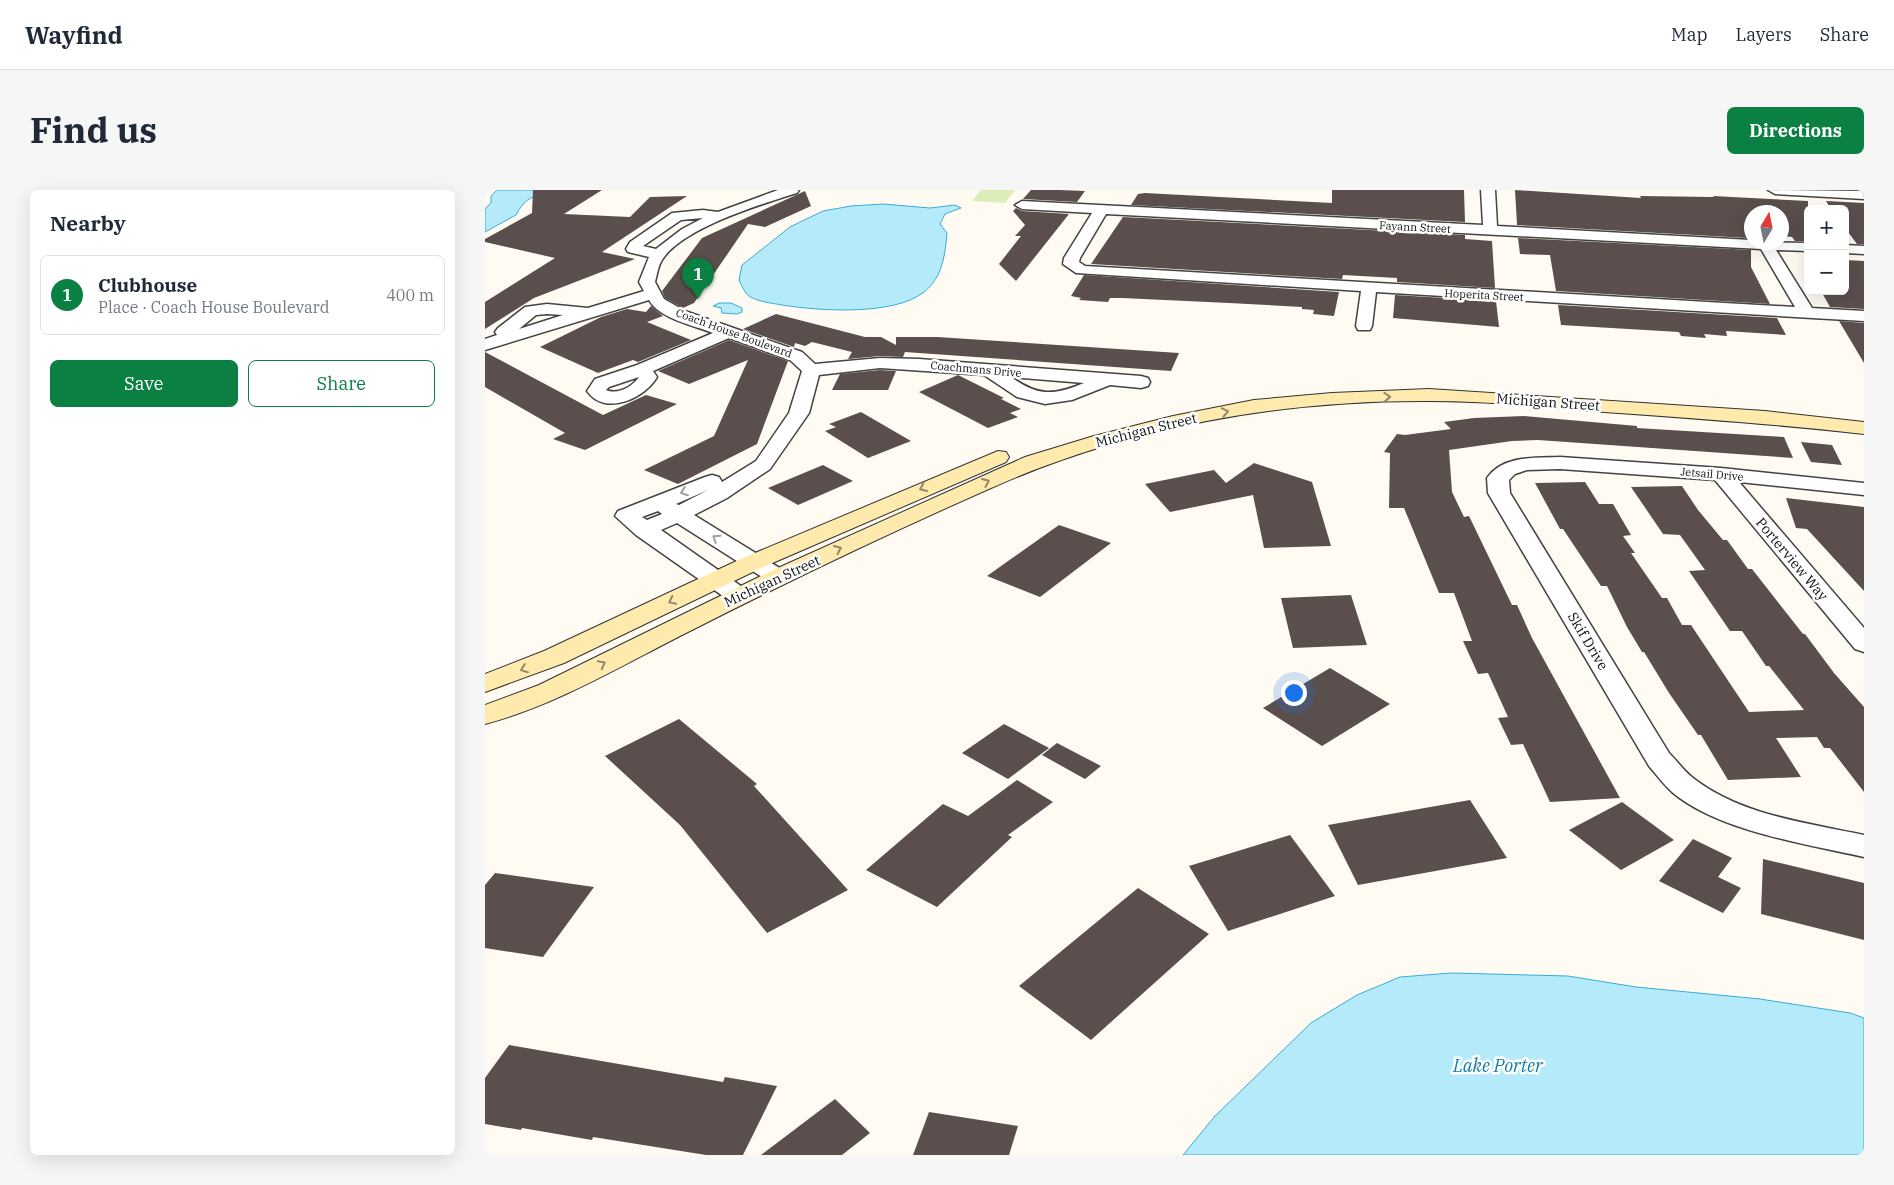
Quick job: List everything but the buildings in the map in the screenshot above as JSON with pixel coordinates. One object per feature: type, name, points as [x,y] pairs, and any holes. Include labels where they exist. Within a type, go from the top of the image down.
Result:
[{"type":"street","points":[[485,345],[653,293],[647,282],[652,265],[659,254],[686,234],[721,216],[793,190]]},
{"type":"street","points":[[1488,190],[1490,231]]},
{"type":"street","points":[[1775,190],[1864,194]]},
{"type":"street","name":"Fayann Street","points":[[1022,205],[1744,244]]},
{"type":"street","name":"Hoperita Street","points":[[1101,210],[1072,258],[1071,264],[1081,270],[1105,273],[1864,316]]},
{"type":"street","points":[[659,254],[633,249],[635,245],[677,216],[703,214],[721,216]]},
{"type":"street","name":"Fayann Street","points":[[1789,247],[1804,248]]},
{"type":"street","points":[[1769,250],[1807,313]]},
{"type":"street","points":[[1849,250],[1864,250]]},
{"type":"street","points":[[1364,326],[1369,288]]},
{"type":"street","name":"Coach House Boulevard","points":[[653,293],[658,302],[679,315],[796,356],[811,370]]},
{"type":"street","points":[[643,369],[729,332]]},
{"type":"street","name":"Coachmans Drive","points":[[811,370],[879,363],[1141,382]]},
{"type":"street","points":[[644,530],[719,493],[763,465],[799,414],[811,370]]},
{"type":"street","points":[[988,370],[1025,394],[1045,399],[1069,396],[1108,379]]},
{"type":"street","name":"Michigan Street","points":[[485,684],[554,657],[753,563],[972,467],[1091,424],[1142,411],[1217,396],[1293,387],[1426,380],[1500,383],[1783,405],[1864,415]]},
{"type":"street","name":"Michigan Street","points":[[485,715],[549,691],[778,577],[1033,462],[1101,440],[1155,426],[1254,406],[1332,399],[1429,395],[1487,397],[1765,417],[1864,428]]},
{"type":"street","name":"Jetsail Drive","points":[[1560,463],[1721,474],[1864,489]]},
{"type":"street","name":"Skif Drive","points":[[1560,463],[1525,464],[1507,470],[1499,478],[1499,494],[1659,759],[1684,786],[1714,804],[1755,820],[1864,846]]},
{"type":"street","points":[[739,596],[626,516],[729,474],[763,465]]},
{"type":"street","name":"Porterview Way","points":[[1721,474],[1864,644]]},
{"type":"street","points":[[657,502],[778,577]]},
{"type":"green space","points":[[981,190],[1015,190],[1005,203],[972,201]]},
{"type":"water","points":[[497,190],[549,190],[529,199],[522,205],[516,215],[485,232],[485,209],[491,203],[491,196]]},
{"type":"water","points":[[883,204],[930,208],[955,205],[961,208],[945,214],[940,224],[947,233],[944,257],[939,272],[924,292],[911,300],[894,305],[856,310],[816,309],[757,300],[749,296],[743,289],[739,280],[742,265],[790,227],[823,211],[851,206]]},
{"type":"water","points":[[719,303],[731,303],[742,308],[742,312],[737,314],[722,313],[721,308],[713,306]]},
{"type":"water","name":"Lake Porter","points":[[1451,973],[1568,976],[1636,987],[1760,999],[1850,1013],[1864,1018],[1864,1155],[1183,1155],[1215,1116],[1311,1023],[1357,995],[1400,977]]},
{"type":"place","name":"Clubhouse","points":[[698,299]]}]
